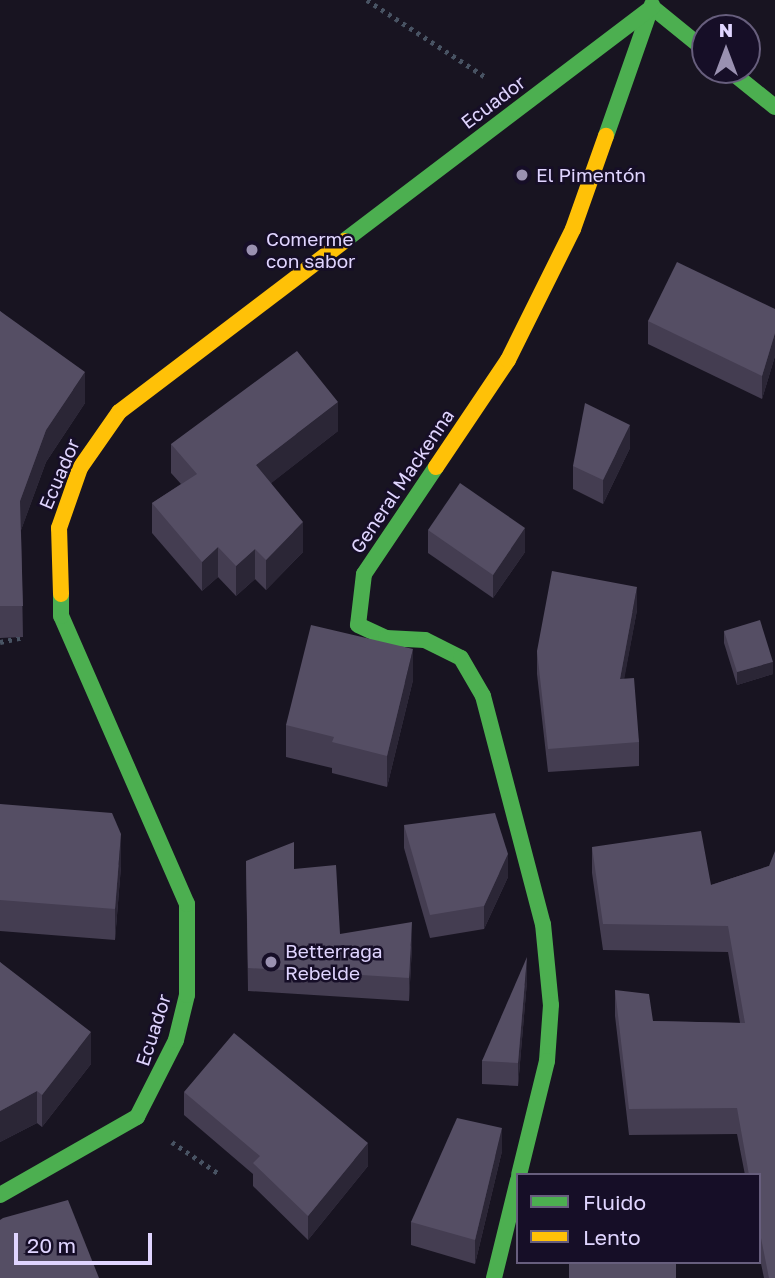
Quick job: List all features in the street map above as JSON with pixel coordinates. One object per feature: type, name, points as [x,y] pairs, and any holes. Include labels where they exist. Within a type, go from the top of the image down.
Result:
[{"type":"main road","name":"Ecuador","points":[[137,1117],[167,1061],[184,1006],[187,904],[61,616],[56,558],[66,500],[97,438],[119,412],[653,4]]},
{"type":"main road","points":[[653,4],[691,38]]},
{"type":"main road","name":"General Mackenna","points":[[519,1173],[547,1061],[551,1005],[543,924],[482,696],[461,658],[425,640],[386,639],[358,625],[357,601],[365,574],[508,360],[573,229],[653,4]]},
{"type":"main road","points":[[746,84],[775,107]]},
{"type":"main road","points":[[0,1195],[137,1117]]},
{"type":"main road","points":[[494,1278],[516,1188]]},
{"type":"path","points":[[367,0],[525,104]]},
{"type":"path","points":[[137,1117],[218,1173]]},
{"type":"building","points":[[677,262],[775,309],[775,333],[762,376],[648,321]]},
{"type":"building","points":[[0,311],[85,372],[46,430],[20,501],[23,606],[0,606]]},
{"type":"building","points":[[297,351],[338,402],[256,465],[303,522],[266,560],[255,549],[236,566],[218,547],[202,562],[152,503],[197,474],[171,444]]},
{"type":"building","points":[[585,403],[630,425],[603,480],[573,466]]},
{"type":"building","points":[[460,483],[525,528],[493,575],[428,530]]},
{"type":"building","points":[[552,571],[637,587],[620,679],[634,678],[639,742],[548,749],[537,651]]},
{"type":"building","points":[[760,620],[773,662],[737,672],[724,631]]},
{"type":"building","points":[[311,625],[413,649],[387,756],[332,742],[334,737],[286,725]]},
{"type":"building","points":[[0,804],[112,813],[121,834],[115,909],[0,900]]},
{"type":"building","points":[[495,813],[508,854],[484,906],[430,915],[404,825]]},
{"type":"building","points":[[701,831],[711,885],[769,866],[775,851],[775,1278],[769,1278],[761,1238],[761,1173],[749,1173],[737,1108],[629,1109],[615,990],[649,994],[653,1021],[745,1023],[728,926],[603,924],[592,847]]},
{"type":"building","points":[[294,842],[294,869],[336,865],[340,934],[412,922],[409,978],[248,968],[246,861]]},
{"type":"building","points":[[527,957],[518,1063],[482,1061]]},
{"type":"building","points":[[0,962],[91,1032],[42,1095],[37,1091],[0,1111]]},
{"type":"building","points":[[234,1033],[368,1143],[308,1216],[253,1163],[260,1156],[184,1092]]},
{"type":"building","points":[[457,1118],[502,1128],[475,1240],[411,1222]]},
{"type":"building","points":[[68,1200],[99,1278],[0,1278],[0,1220]]},
{"type":"building","points":[[569,1264],[676,1264],[676,1278],[569,1278]]},
{"type":"traffic: fast","points":[[606,136],[652,5]]},
{"type":"traffic: fast","points":[[652,7],[691,39]]},
{"type":"traffic: fast","points":[[344,241],[652,7]]},
{"type":"traffic: fast","points":[[746,84],[775,107]]},
{"type":"traffic: fast","points":[[436,467],[364,574],[358,625],[386,638],[425,640],[461,658],[483,696],[543,924],[551,1005],[547,1061],[519,1173]]},
{"type":"traffic: fast","points":[[0,1195],[137,1117],[176,1040],[187,995],[187,904],[61,616],[61,594]]},
{"type":"traffic: fast","points":[[494,1278],[516,1188]]},
{"type":"traffic: slow","points":[[436,467],[508,360],[573,229],[606,136]]},
{"type":"traffic: slow","points":[[61,594],[59,528],[80,468],[119,412],[344,241]]},
{"type":"place","name":"El Pimentón","points":[[522,175]]},
{"type":"place","name":"Comerme con sabor","points":[[252,250]]},
{"type":"place","name":"Betterraga Rebelde","points":[[271,962]]}]
